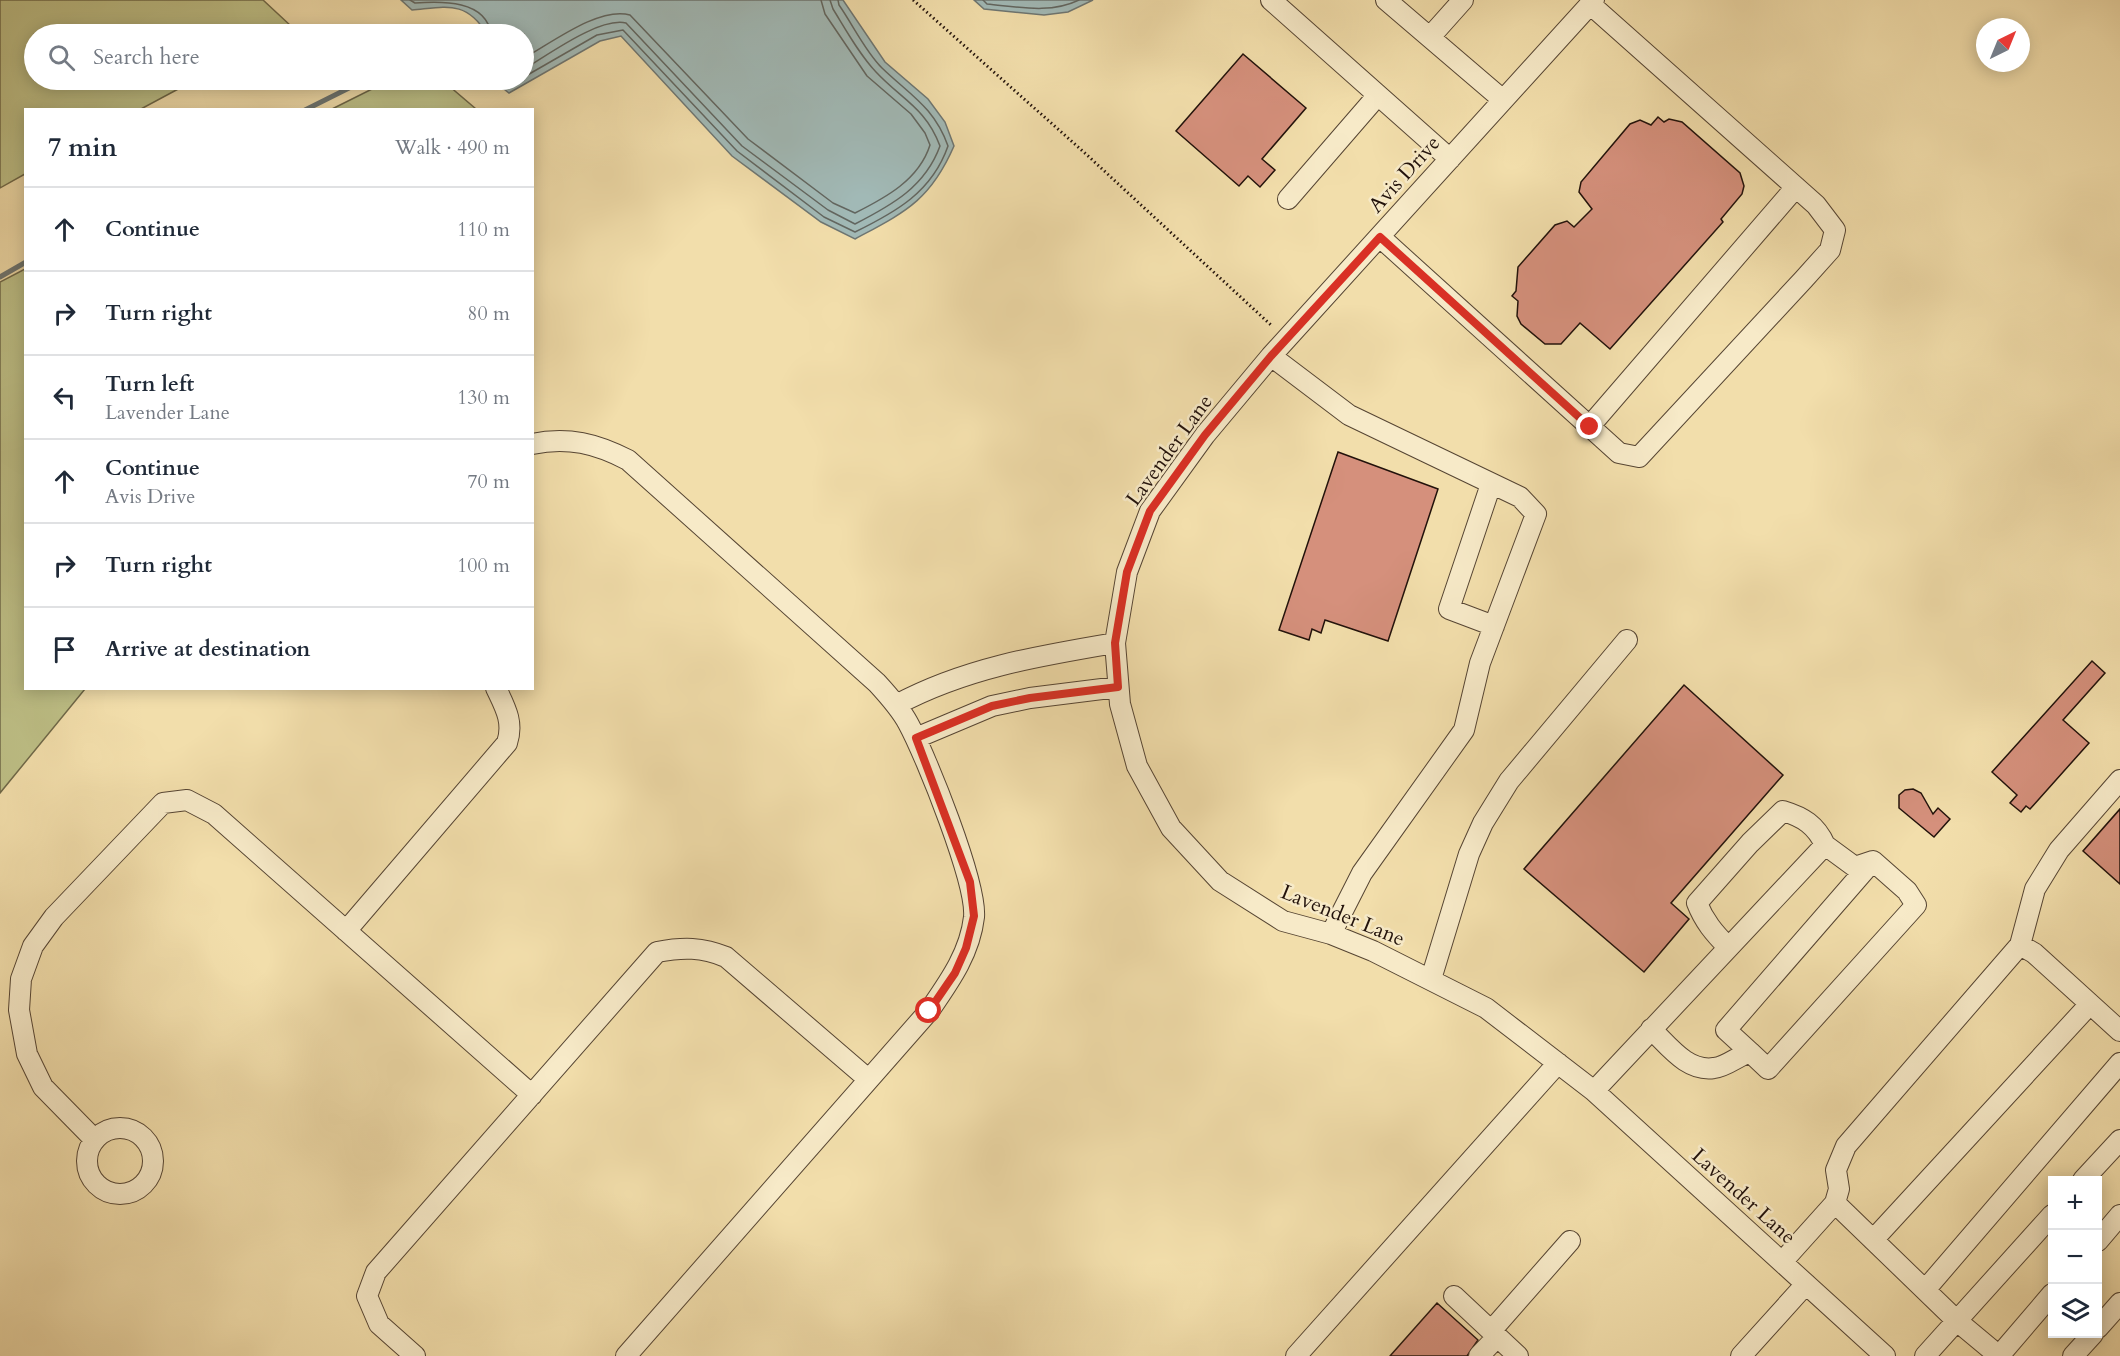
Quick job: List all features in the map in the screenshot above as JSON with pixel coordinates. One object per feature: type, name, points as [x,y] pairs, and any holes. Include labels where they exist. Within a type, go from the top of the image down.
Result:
[{"type":"street","points":[[1271,0],[1450,159]]},
{"type":"street","points":[[1386,0],[1503,100]]},
{"type":"street","points":[[1430,37],[1463,0]]},
{"type":"street","name":"Avis Drive","points":[[1251,381],[1271,356],[1592,2]]},
{"type":"street","points":[[1380,237],[1619,453],[1638,457],[1830,250],[1835,230],[1816,205],[1592,2]]},
{"type":"street","points":[[1288,199],[1378,95]]},
{"type":"street","points":[[1590,427],[1796,187]]},
{"type":"street","points":[[1271,356],[1349,415],[1520,497],[1536,514],[1480,663],[1464,729],[1362,873],[1331,934]]},
{"type":"street","name":"Lavender Lane","points":[[1251,381],[1205,435],[1150,511],[1127,572],[1115,643],[1120,704],[1137,766],[1171,828],[1220,881],[1283,921],[1331,934],[1431,979],[1486,1008],[1594,1092],[1886,1356]]},
{"type":"street","points":[[534,444],[577,441],[603,447],[628,460],[877,683],[896,705],[916,738],[970,882],[974,916],[966,948],[955,973],[929,1011],[867,1078],[626,1356]]},
{"type":"street","points":[[1491,484],[1449,609],[1494,626]]},
{"type":"street","points":[[1431,979],[1469,854],[1483,823],[1509,781],[1627,640]]},
{"type":"street","points":[[896,705],[924,690],[978,670],[1115,643]]},
{"type":"street","points":[[916,738],[992,706],[1030,698],[1118,687]]},
{"type":"street","points":[[346,931],[507,743],[511,730],[497,690]]},
{"type":"street","points":[[1782,1262],[1835,1203],[1839,1189],[1836,1170],[1846,1146],[2020,945],[2035,890],[2059,850],[2120,780]]},
{"type":"street","points":[[94,1139],[43,1087],[27,1054],[19,1010],[21,979],[33,946],[54,916],[163,803],[187,800],[214,814],[532,1095]]},
{"type":"street","points":[[1728,947],[1713,933],[1697,903],[1750,843],[1783,811],[1801,816],[1819,832],[1825,844],[1855,867],[1873,861]]},
{"type":"street","points":[[1594,1092],[1825,844]]},
{"type":"street","points":[[1873,861],[1907,891],[1916,905],[1768,1069],[1726,1030],[1873,861]]},
{"type":"street","points":[[2020,945],[2034,952],[2120,1031]]},
{"type":"street","points":[[415,1356],[379,1324],[367,1296],[376,1272],[657,952],[679,948],[705,948],[726,957],[867,1078]]},
{"type":"street","points":[[1873,1240],[2090,1004]]},
{"type":"street","points":[[1651,1029],[1694,1067],[1716,1068],[1736,1056],[1750,1052]]},
{"type":"street","points":[[1296,1356],[1558,1063]]},
{"type":"street","points":[[1925,1290],[2120,1063]]},
{"type":"street","points":[[2087,1176],[2120,1140]]},
{"type":"street","points":[[1835,1203],[1957,1321],[1999,1356],[2048,1299]]},
{"type":"street","points":[[2102,1235],[2120,1215]]},
{"type":"street","points":[[1925,1356],[2048,1219]]},
{"type":"street","points":[[1479,1356],[1494,1334],[1570,1241]]},
{"type":"street","points":[[1741,1356],[1806,1284]]},
{"type":"street","points":[[1454,1296],[1518,1356]]},
{"type":"street","points":[[2102,1323],[2120,1303]]},
{"type":"street","points":[[2073,1356],[2089,1338]]},
{"type":"path","points":[[913,0],[1087,155],[1287,340]]},
{"type":"green space","points":[[0,0],[263,0],[289,24],[24,24],[24,90],[176,90],[143,108],[24,108],[24,175],[0,188]]},
{"type":"green space","points":[[370,90],[454,90],[475,108],[334,108]]},
{"type":"green space","points":[[24,270],[24,690],[84,690],[0,793],[0,282]]},
{"type":"water","points":[[401,0],[843,0],[885,62],[928,99],[945,122],[954,146],[935,180],[914,203],[888,221],[855,239],[821,222],[732,156],[621,36],[600,41],[534,79],[534,24],[480,24],[471,15],[455,8],[412,10]]},
{"type":"water","points":[[974,0],[1093,0],[1068,12],[1044,15],[984,9]]},
{"type":"building","points":[[1243,54],[1306,108],[1262,159],[1275,170],[1260,187],[1248,176],[1239,186],[1176,131]]},
{"type":"building","points":[[1658,117],[1664,122],[1669,119],[1682,122],[1740,173],[1744,186],[1742,194],[1721,219],[1723,222],[1610,349],[1580,323],[1561,344],[1545,344],[1521,324],[1517,316],[1518,301],[1512,296],[1516,291],[1518,267],[1555,225],[1567,221],[1574,227],[1592,209],[1579,192],[1581,182],[1630,124],[1640,120],[1651,125]]},
{"type":"building","points":[[1338,452],[1438,489],[1388,641],[1325,620],[1321,633],[1312,629],[1309,640],[1279,630]]},
{"type":"building","points":[[2092,661],[2105,673],[2063,720],[2089,743],[2030,809],[2026,806],[2021,812],[2010,803],[2017,795],[1992,772]]},
{"type":"building","points":[[1684,685],[1783,775],[1671,903],[1689,919],[1644,972],[1524,869]]},
{"type":"building","points":[[1913,789],[1921,793],[1933,814],[1938,808],[1950,819],[1934,837],[1899,808],[1899,795],[1905,790]]},
{"type":"building","points":[[2120,809],[2120,884],[2083,851]]},
{"type":"building","points":[[1437,1303],[1478,1340],[1467,1356],[1390,1356]]},
{"type":"waterway","points":[[309,108],[345,90]]},
{"type":"waterway","points":[[0,277],[24,263]]},
{"type":"route","points":[[929,1011],[955,973],[966,948],[974,916],[970,882],[916,738],[992,706],[1030,698],[1118,687],[1115,643],[1127,572],[1150,511],[1205,435],[1271,356],[1380,237],[1590,427]]}]
